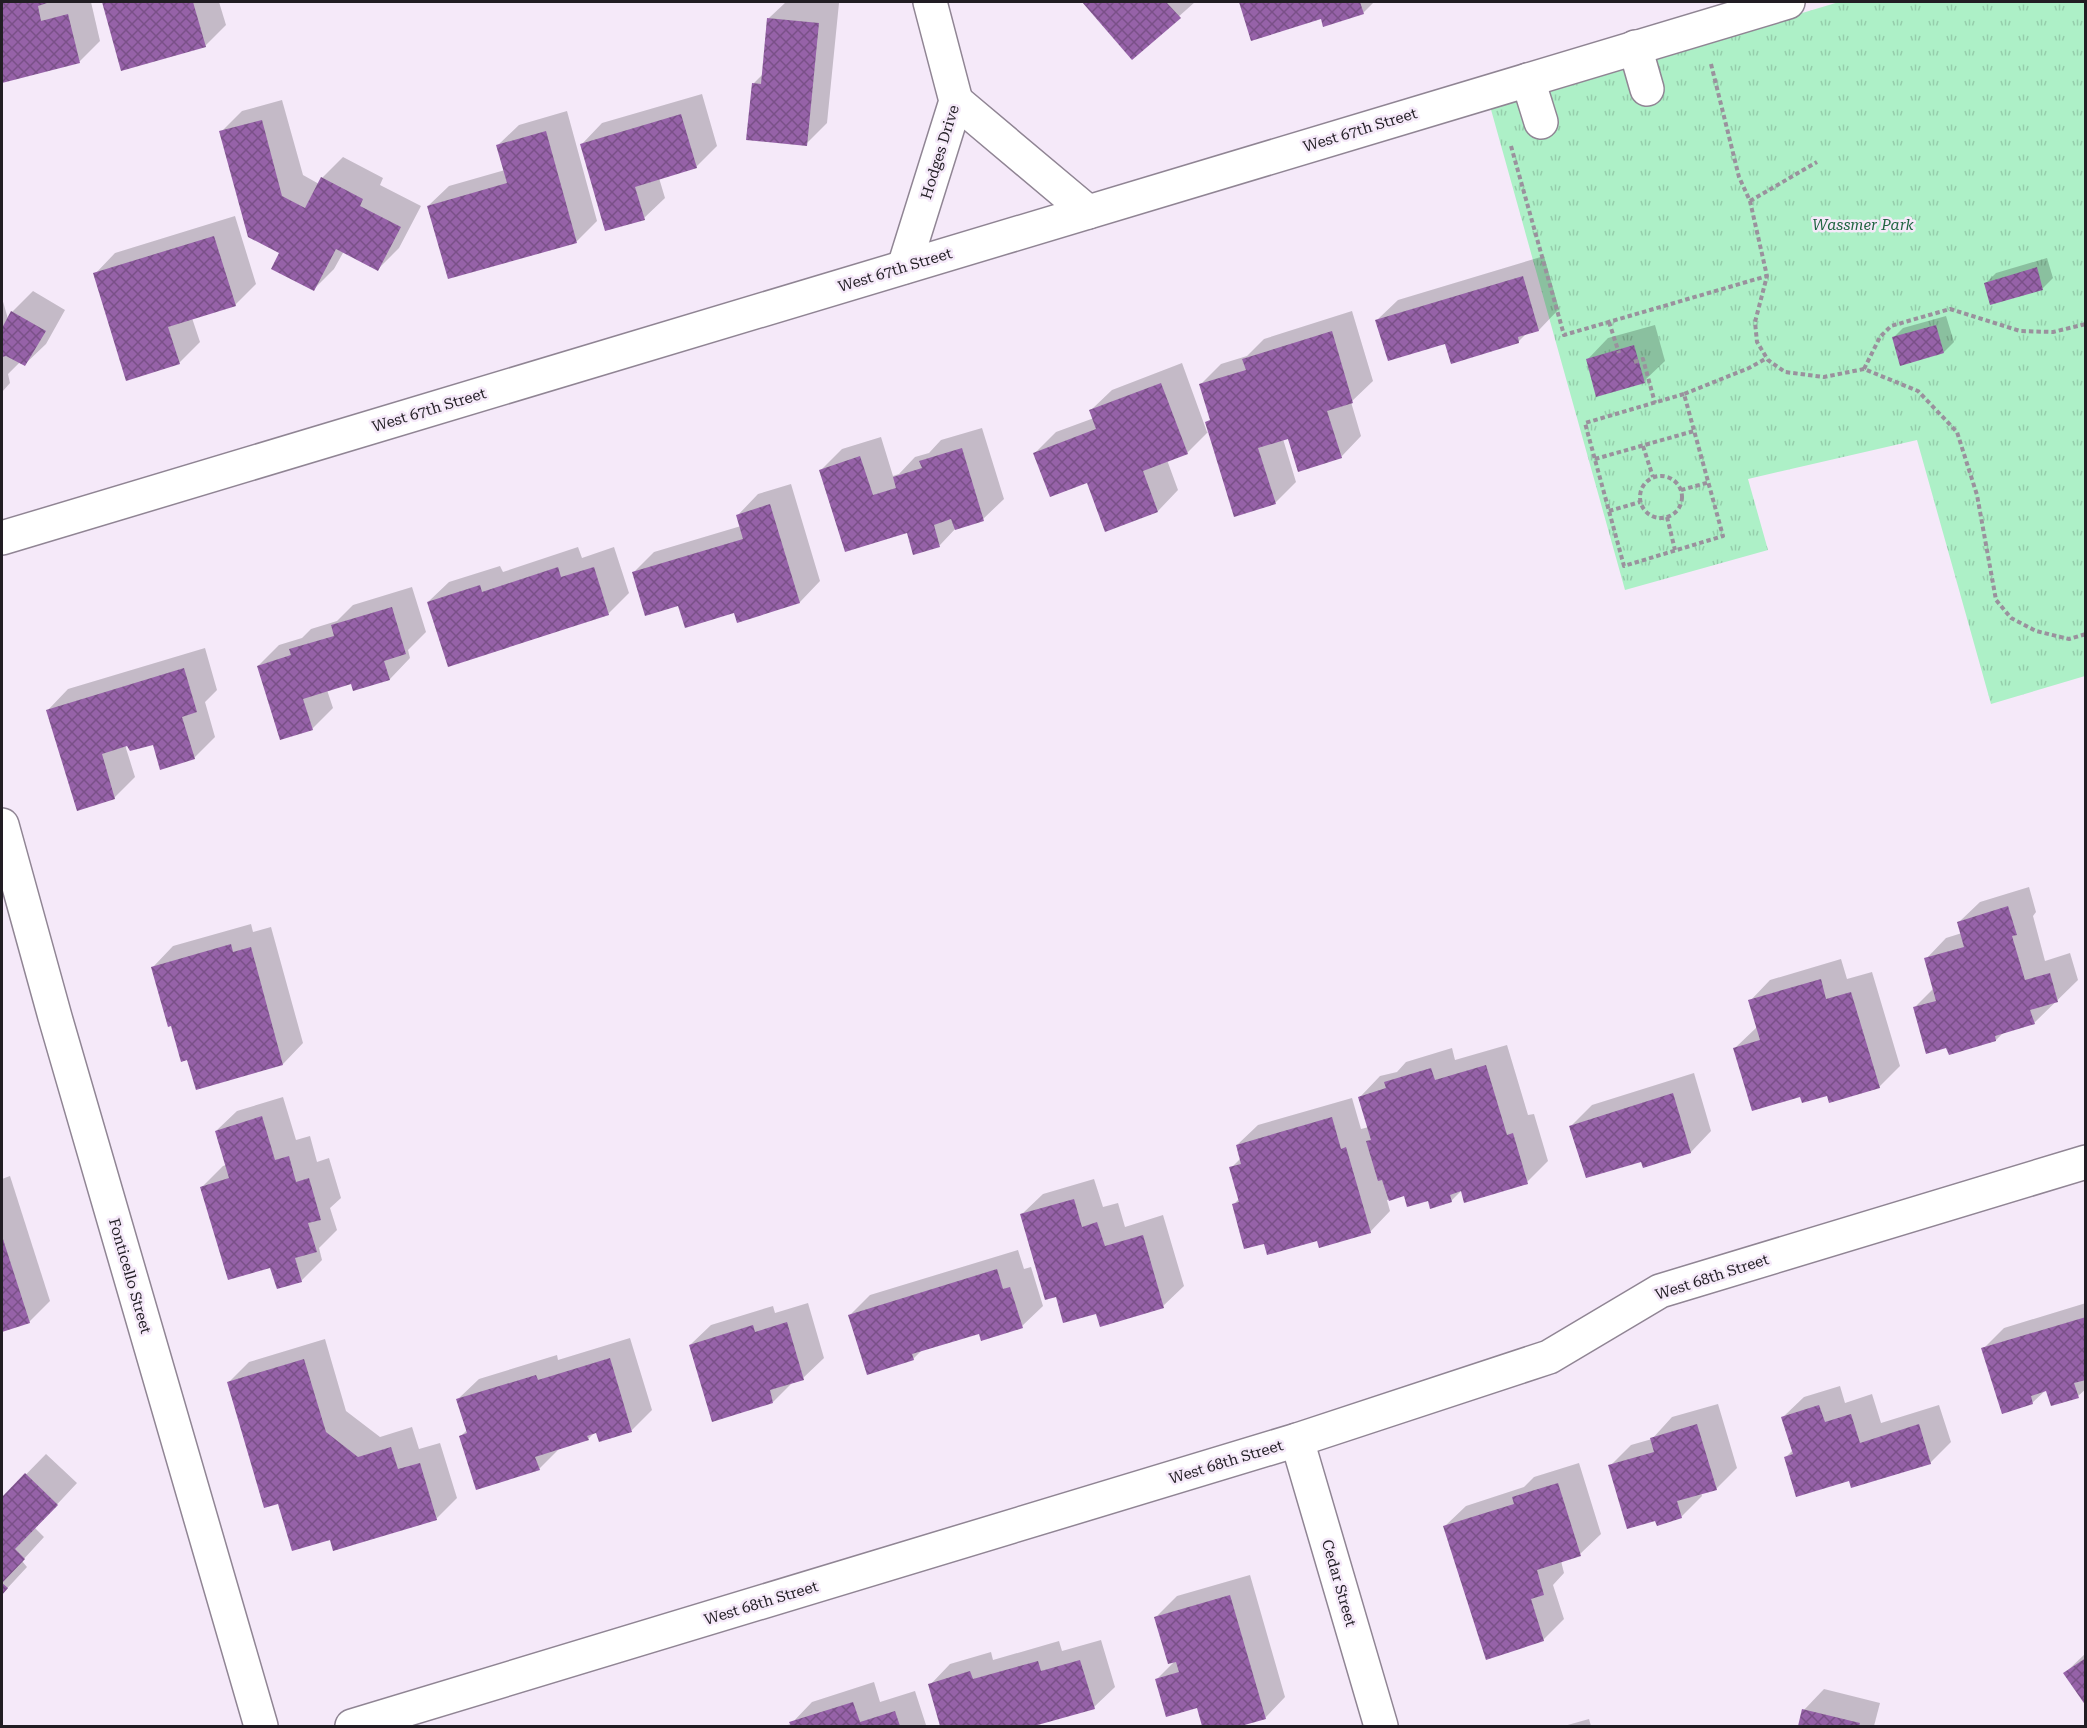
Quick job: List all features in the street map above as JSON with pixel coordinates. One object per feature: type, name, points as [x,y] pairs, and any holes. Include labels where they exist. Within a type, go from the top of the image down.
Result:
[{"type":"street","name":"Hodges Drive","points":[[904,267],[956,101],[930,2]]},
{"type":"street","name":"West 67th Street","points":[[2,538],[1788,2]]},
{"type":"street","points":[[1635,48],[1647,89]]},
{"type":"street","points":[[1528,80],[1541,122]]},
{"type":"street","points":[[956,101],[1088,212]]},
{"type":"street","name":"Fonticello Street","points":[[2,825],[71,1074],[261,1726]]},
{"type":"street","name":"West 68th Street","points":[[352,1726],[1298,1440],[1549,1357],[1660,1291],[2085,1162]]},
{"type":"street","name":"Cedar Street","points":[[1298,1440],[1381,1726]]},
{"type":"path","points":[[1708,54],[1739,177],[1750,201],[1767,276],[1755,322],[1756,342],[1767,358],[1785,372],[1824,377],[1864,369],[1918,391],[1957,432],[1977,495],[1996,600],[2012,618],[2036,631],[2069,639],[2085,634]]},
{"type":"path","points":[[1509,141],[1564,335],[1767,276]]},
{"type":"path","points":[[1750,201],[1817,162]]},
{"type":"path","points":[[1864,369],[1880,337],[1891,326],[1950,309],[2020,331],[2054,332],[2085,324]]},
{"type":"path","points":[[1609,322],[1618,353]]},
{"type":"path","points":[[1684,394],[1723,536],[1624,566],[1585,423],[1684,394],[1749,368],[1767,358]]},
{"type":"path","points":[[1634,362],[1642,359],[1655,402]]},
{"type":"path","points":[[1595,459],[1694,431]]},
{"type":"path","points":[[1643,446],[1653,477]]},
{"type":"path","points":[[1653,477],[1673,479],[1681,490],[1681,504],[1678,510],[1667,517],[1653,517],[1640,502],[1641,490],[1653,477]]},
{"type":"path","points":[[1681,490],[1710,482]]},
{"type":"path","points":[[1609,511],[1640,502]]},
{"type":"path","points":[[1667,517],[1675,550]]},
{"type":"green space","name":"Wassmer Park","points":[[1839,2],[2085,2],[2085,676],[1991,704],[1917,440],[1748,479],[1768,550],[1625,590],[1490,106]]},
{"type":"building","points":[[2,2],[50,2],[38,6],[41,21],[68,14],[80,63],[2,83]]},
{"type":"building","points":[[102,2],[193,2],[206,47],[121,71]]},
{"type":"building","points":[[1082,2],[1166,2],[1181,18],[1132,60]]},
{"type":"building","points":[[1239,2],[1360,2],[1364,14],[1323,27],[1321,19],[1251,41]]},
{"type":"building","points":[[767,18],[819,23],[807,146],[746,140],[752,83],[761,84]]},
{"type":"building","points":[[681,114],[697,168],[635,187],[645,220],[605,231],[580,144]]},
{"type":"building","points":[[262,120],[282,196],[305,208],[321,177],[363,199],[360,206],[401,227],[378,271],[336,249],[314,291],[271,269],[279,253],[248,237],[219,131]]},
{"type":"building","points":[[546,131],[577,243],[448,279],[427,206],[507,183],[496,145]]},
{"type":"building","points":[[214,236],[236,306],[168,327],[180,364],[126,381],[93,273]]},
{"type":"building","points":[[2037,267],[2043,290],[1990,305],[1984,283]]},
{"type":"building","points":[[1523,276],[1539,331],[1518,337],[1519,343],[1451,364],[1445,344],[1388,361],[1375,320]]},
{"type":"building","points":[[11,311],[46,331],[25,366],[6,356],[2,357],[2,328]]},
{"type":"building","points":[[1936,325],[1944,353],[1900,366],[1892,337]]},
{"type":"building","points":[[1332,331],[1353,403],[1327,411],[1342,458],[1298,472],[1288,439],[1258,448],[1276,504],[1234,517],[1205,422],[1210,420],[1199,384],[1246,370],[1242,359]]},
{"type":"building","points":[[1634,345],[1645,383],[1596,397],[1586,359]]},
{"type":"building","points":[[1161,383],[1188,454],[1143,471],[1158,512],[1105,532],[1087,483],[1050,497],[1033,453],[1096,429],[1089,410]]},
{"type":"building","points":[[962,448],[984,521],[955,530],[951,519],[934,525],[940,547],[913,555],[907,533],[845,552],[819,470],[860,456],[873,495],[896,488],[893,477],[922,468],[919,461]]},
{"type":"building","points":[[770,504],[800,603],[737,623],[734,613],[685,628],[678,606],[645,616],[632,572],[743,539],[736,515]]},
{"type":"building","points":[[558,567],[561,577],[594,567],[609,615],[448,667],[427,602],[480,585],[482,592]]},
{"type":"building","points":[[392,607],[406,654],[384,661],[390,680],[353,691],[351,684],[303,699],[313,730],[280,740],[257,666],[291,655],[289,649],[334,636],[331,625]]},
{"type":"building","points":[[184,668],[197,712],[182,717],[195,759],[160,770],[153,745],[130,751],[127,746],[102,754],[115,799],[77,811],[46,710]]},
{"type":"building","points":[[2008,906],[2017,935],[2012,936],[2025,980],[2050,973],[2058,1002],[2030,1010],[2035,1024],[1995,1036],[1996,1041],[1949,1055],[1946,1048],[1926,1054],[1913,1007],[1936,1001],[1924,958],[1964,947],[1957,922]]},
{"type":"building","points":[[231,944],[233,952],[251,947],[283,1065],[196,1090],[187,1060],[181,1062],[171,1026],[168,1027],[151,967]]},
{"type":"building","points":[[1821,979],[1826,999],[1851,992],[1880,1088],[1829,1103],[1827,1096],[1802,1103],[1800,1097],[1752,1111],[1733,1048],[1760,1040],[1748,1000]]},
{"type":"building","points":[[1486,1065],[1507,1135],[1513,1133],[1528,1184],[1464,1203],[1461,1191],[1450,1195],[1452,1202],[1430,1209],[1428,1201],[1407,1207],[1404,1196],[1389,1201],[1382,1180],[1378,1181],[1366,1141],[1371,1140],[1358,1097],[1386,1088],[1384,1082],[1431,1068],[1435,1080]]},
{"type":"building","points":[[1673,1093],[1691,1153],[1643,1168],[1641,1162],[1586,1178],[1569,1126]]},
{"type":"building","points":[[262,1116],[275,1160],[289,1156],[296,1182],[309,1178],[321,1220],[308,1223],[317,1252],[295,1258],[302,1282],[277,1289],[270,1268],[228,1280],[200,1187],[229,1178],[215,1131]]},
{"type":"building","points":[[1332,1117],[1341,1149],[1346,1147],[1371,1233],[1319,1248],[1317,1241],[1267,1255],[1264,1244],[1244,1249],[1232,1204],[1239,1202],[1229,1167],[1241,1164],[1236,1145]]},
{"type":"building","points":[[1074,1199],[1082,1227],[1097,1222],[1105,1246],[1143,1235],[1164,1308],[1100,1327],[1096,1314],[1063,1323],[1056,1297],[1045,1300],[1020,1214]]},
{"type":"building","points":[[2,1236],[30,1323],[2,1332]]},
{"type":"building","points":[[997,1269],[1003,1289],[1010,1287],[1023,1328],[981,1341],[979,1334],[912,1354],[914,1360],[867,1375],[848,1315]]},
{"type":"building","points":[[2086,1317],[2086,1380],[2074,1383],[2079,1398],[2051,1406],[2046,1391],[2031,1396],[2033,1404],[2002,1414],[1981,1348]]},
{"type":"building","points":[[787,1322],[804,1380],[770,1390],[773,1403],[712,1422],[689,1345],[753,1325],[755,1332]]},
{"type":"building","points":[[610,1358],[632,1432],[599,1442],[596,1433],[587,1436],[589,1440],[535,1457],[540,1470],[476,1490],[459,1436],[467,1433],[456,1399],[536,1375],[538,1380]]},
{"type":"building","points":[[304,1359],[326,1432],[358,1457],[391,1447],[398,1469],[420,1463],[437,1520],[333,1551],[330,1540],[292,1551],[278,1504],[264,1508],[227,1382]]},
{"type":"building","points":[[1819,1405],[1825,1422],[1851,1414],[1860,1443],[1919,1424],[1931,1464],[1851,1488],[1849,1481],[1796,1497],[1784,1457],[1793,1454],[1781,1417]]},
{"type":"building","points":[[1697,1424],[1717,1490],[1677,1501],[1682,1518],[1657,1526],[1655,1521],[1627,1529],[1608,1465],[1654,1452],[1650,1438]]},
{"type":"building","points":[[25,1473],[58,1505],[15,1549],[25,1559],[2,1583],[2,1497]]},
{"type":"building","points":[[1558,1483],[1581,1556],[1537,1570],[1544,1595],[1531,1599],[1544,1641],[1486,1660],[1443,1526],[1514,1504],[1512,1497]]},
{"type":"building","points":[[2,1583],[8,1588],[2,1595]]},
{"type":"building","points":[[1230,1595],[1266,1719],[1241,1726],[1202,1726],[1197,1708],[1166,1717],[1155,1679],[1179,1672],[1176,1662],[1168,1664],[1154,1617]]},
{"type":"building","points":[[2086,1658],[2086,1706],[2063,1673]]},
{"type":"building","points":[[1080,1660],[1095,1709],[1034,1726],[940,1726],[928,1684],[970,1671],[973,1679],[1038,1661],[1041,1671]]},
{"type":"building","points":[[853,1702],[860,1722],[895,1711],[900,1726],[791,1726],[789,1722]]},
{"type":"building","points":[[1802,1709],[1860,1723],[1859,1726],[1798,1726]]}]
